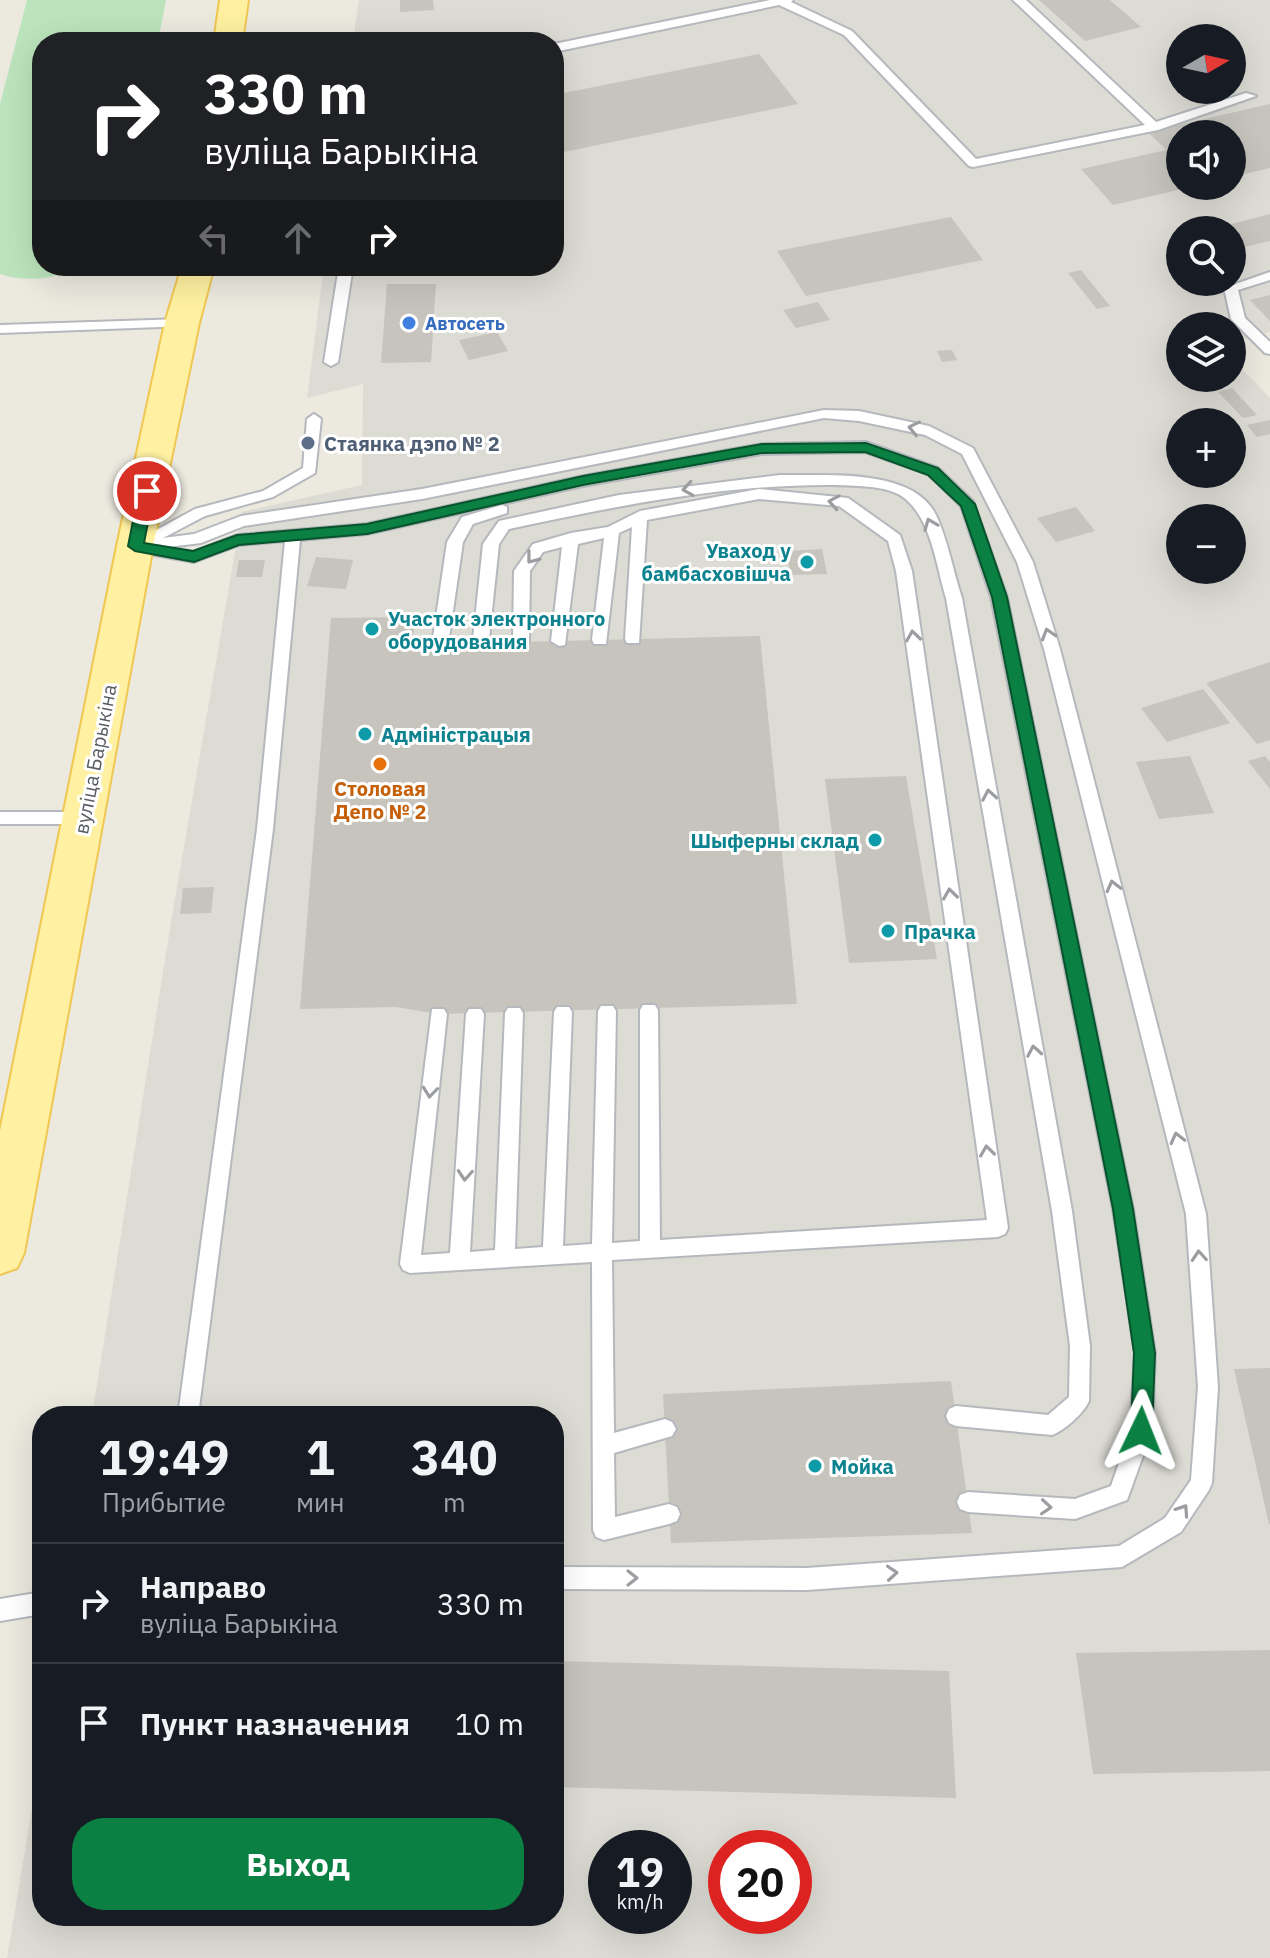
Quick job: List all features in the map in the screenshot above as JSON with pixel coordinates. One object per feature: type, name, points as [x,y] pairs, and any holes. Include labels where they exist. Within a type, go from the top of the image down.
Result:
[{"type":"main road","points":[[229,32],[234,0]]},
{"type":"main road","name":"вуліца Барыкіна","points":[[0,1253],[135,546],[182,323],[195,276]]},
{"type":"lane","points":[[1019,0],[1154,127]]},
{"type":"lane","points":[[564,46],[785,2],[848,33],[973,163],[1154,127],[1250,96]]},
{"type":"lane","points":[[331,362],[344,276]]},
{"type":"lane","points":[[1270,276],[1231,288],[1238,319],[1270,350]]},
{"type":"lane","points":[[0,329],[182,323]]},
{"type":"lane","points":[[135,546],[196,539],[241,521],[422,494],[824,414],[859,416],[929,431],[968,451],[1025,562],[1052,649],[1196,1214],[1208,1387],[1201,1483],[1173,1525],[1122,1556],[807,1579],[564,1578]]},
{"type":"lane","points":[[135,546],[200,512],[268,494],[310,470],[314,419]]},
{"type":"lane","points":[[135,546],[194,557],[237,540],[367,529],[583,481],[762,449],[866,447],[933,471],[968,504],[999,597],[1123,1209],[1145,1353],[1141,1431],[1119,1493],[1075,1509],[968,1502]]},
{"type":"lane","points":[[441,638],[455,542],[467,521],[514,506],[780,480],[860,481],[904,491],[928,514],[954,598],[1062,1211],[1080,1346],[1079,1401],[1052,1425],[956,1416]]},
{"type":"lane","points":[[481,639],[491,544],[504,525],[534,516],[660,494]]},
{"type":"lane","points":[[438,1014],[410,1264],[998,1228],[904,571],[895,539],[843,501],[759,494],[640,516],[612,531],[538,548],[522,571],[521,642]]},
{"type":"lane","points":[[633,639],[640,516]]},
{"type":"lane","points":[[600,640],[612,531]]},
{"type":"lane","points":[[189,1406],[265,829],[293,535]]},
{"type":"lane","points":[[559,641],[571,538]]},
{"type":"lane","points":[[0,818],[83,818]]},
{"type":"lane","points":[[649,1010],[650,1250]]},
{"type":"lane","points":[[607,1011],[602,1253],[604,1530],[669,1514]]},
{"type":"lane","points":[[553,1255],[563,1012]]},
{"type":"lane","points":[[505,1258],[514,1013]]},
{"type":"lane","points":[[459,1261],[475,1014]]},
{"type":"lane","points":[[604,1446],[665,1429]]},
{"type":"lane","points":[[0,1610],[32,1605]]},
{"type":"shaded area","points":[[359,0],[1270,0],[1270,332],[1246,339],[1246,312],[1166,312],[1166,392],[1246,392],[1246,373],[1270,398],[1270,1958],[7,1958],[32,1809],[32,1926],[564,1926],[564,1406],[94,1406],[172,916],[242,512],[362,485],[363,384],[307,398],[323,276],[564,276],[564,32],[354,32]]},
{"type":"green space","points":[[27,0],[166,0],[160,32],[32,32],[32,276],[55,276],[31,279],[0,274],[0,104]]},
{"type":"building","points":[[400,0],[433,0],[434,10],[400,12]]},
{"type":"building","points":[[1039,0],[1110,0],[1141,27],[1085,41]]},
{"type":"building","points":[[759,54],[798,104],[564,152],[564,93]]},
{"type":"building","points":[[1270,104],[1270,168],[1246,174],[1246,120],[1200,120]]},
{"type":"building","points":[[1166,128],[1166,150],[1148,132]]},
{"type":"building","points":[[1166,150],[1166,193],[1113,205],[1081,169]]},
{"type":"building","points":[[1270,214],[1270,241],[1246,247],[1246,220]]},
{"type":"building","points":[[951,217],[983,260],[806,296],[777,251]]},
{"type":"building","points":[[1081,270],[1110,306],[1097,309],[1068,273]]},
{"type":"building","name":"Автосеть","points":[[387,284],[436,284],[431,362],[381,363]]},
{"type":"building","points":[[1270,295],[1270,321],[1250,300]]},
{"type":"building","points":[[818,302],[830,320],[796,328],[783,310]]},
{"type":"building","points":[[497,332],[508,351],[469,360],[459,340]]},
{"type":"building","points":[[952,350],[957,360],[942,362],[937,351]]},
{"type":"building","points":[[1218,392],[1236,392],[1257,415],[1246,417],[1246,408],[1233,408]]},
{"type":"building","points":[[1270,420],[1270,434],[1257,437],[1247,425]]},
{"type":"building","points":[[1076,507],[1095,531],[1056,542],[1037,518]]},
{"type":"building","name":"Уваход у бамбасховішча","points":[[822,549],[827,574],[791,575],[786,551]]},
{"type":"building","points":[[316,557],[353,560],[346,589],[307,586]]},
{"type":"building","points":[[239,560],[265,560],[262,577],[236,577]]},
{"type":"building","points":[[415,617],[413,640],[521,642],[760,636],[797,1004],[438,1014],[396,1007],[300,1009],[331,618]]},
{"type":"building","points":[[1270,662],[1270,740],[1257,744],[1206,683]]},
{"type":"building","points":[[1203,689],[1230,723],[1167,742],[1141,708]]},
{"type":"building","points":[[1190,756],[1214,813],[1159,819],[1136,762]]},
{"type":"building","points":[[1265,756],[1270,762],[1270,789],[1248,761]]},
{"type":"building","name":"Шыферны склад","points":[[906,776],[937,959],[849,963],[825,779]]},
{"type":"building","points":[[214,887],[211,913],[180,914],[183,888]]},
{"type":"building","points":[[1270,1368],[1270,1524],[1269,1524],[1234,1369]]},
{"type":"building","name":"Мойка","points":[[951,1381],[972,1533],[671,1543],[663,1394]]},
{"type":"building","points":[[1270,1650],[1270,1771],[1093,1774],[1076,1653]]},
{"type":"building","points":[[564,1661],[949,1671],[956,1798],[564,1787]]},
{"type":"place","name":"Автосеть","points":[[409,323]]},
{"type":"place","name":"Стаянка дэпо № 2","points":[[308,443]]},
{"type":"place","name":"Уваход у бамбасховішча","points":[[807,562]]},
{"type":"place","name":"Участок электронного оборудования","points":[[372,629]]},
{"type":"place","name":"Адміністрацыя","points":[[365,734]]},
{"type":"place","name":"Столовая Депо № 2","points":[[380,764]]},
{"type":"place","name":"Шыферны склад","points":[[875,840]]},
{"type":"place","name":"Прачка","points":[[888,931]]},
{"type":"place","name":"Мойка","points":[[815,1466]]},
{"type":"route","points":[[147,491],[135,546],[194,557],[237,540],[367,529],[583,481],[762,449],[866,447],[933,471],[968,504],[999,597],[1123,1209],[1145,1353],[1141,1431]]}]
